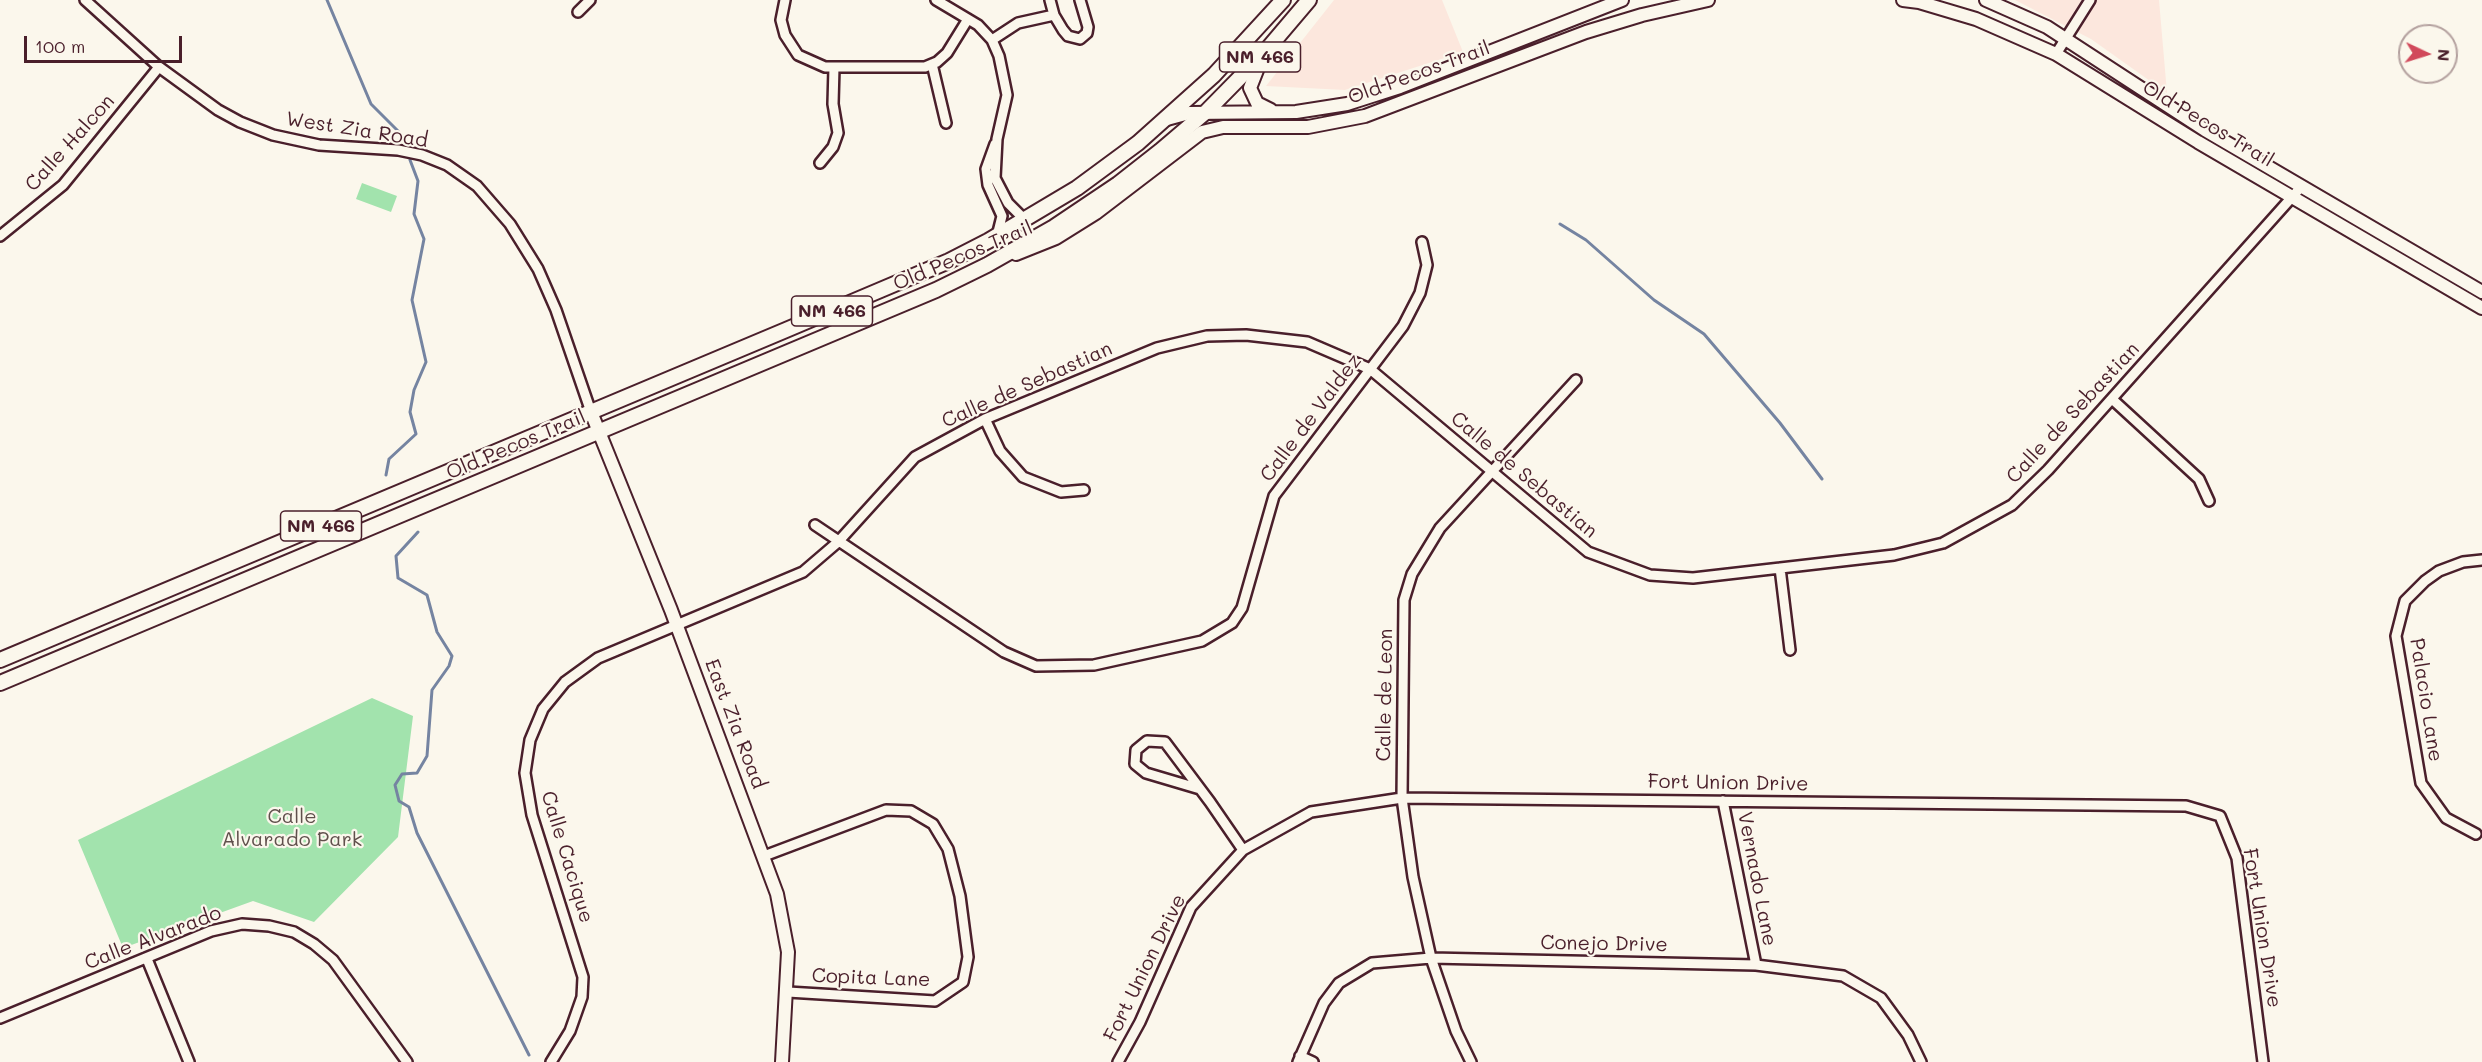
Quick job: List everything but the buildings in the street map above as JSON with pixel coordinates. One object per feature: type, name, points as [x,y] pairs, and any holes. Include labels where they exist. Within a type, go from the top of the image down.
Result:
[{"type":"main road","name":"NM 466","points":[[1167,119],[1214,75],[1282,0]]},
{"type":"main road","name":"NM 466","points":[[987,265],[1054,227],[1118,184],[1207,111],[1264,53],[1308,0]]},
{"type":"main road","name":"Old Pecos Trail","points":[[0,660],[939,265],[1026,221],[1107,167],[1167,119],[1207,111],[1296,112],[1334,108],[1371,97],[1622,0]]},
{"type":"main road","name":"Old Pecos Trail","points":[[0,683],[936,290],[987,265],[1056,238],[1086,219],[1202,132],[1223,128],[1308,127],[1365,117],[1586,32],[1642,15],[1708,0]]},
{"type":"main road","name":"Old Pecos Trail","points":[[1903,0],[1916,1],[1976,19],[2056,54],[2482,308]]},
{"type":"main road","name":"Old Pecos Trail","points":[[1986,0],[2047,27],[2205,130],[2482,292]]},
{"type":"main road","points":[[1264,53],[1250,81],[1254,99],[1265,108],[1296,112]]},
{"type":"main road","points":[[936,290],[1018,238],[1026,221]]},
{"type":"main road","name":"East Zia Road","points":[[591,412],[677,625],[764,856],[782,914],[788,952],[788,992],[782,1062]]},
{"type":"street","name":"West Zia Road","points":[[85,0],[159,67],[218,110],[265,132],[319,145],[398,150],[422,155],[447,165],[471,182],[500,210],[522,240],[538,269],[556,310],[591,412]]},
{"type":"street","points":[[578,12],[590,0]]},
{"type":"street","points":[[785,0],[782,26],[795,51],[806,61],[834,67],[900,69],[932,64],[947,53],[968,20]]},
{"type":"street","points":[[936,0],[968,20],[992,40],[1006,84],[1005,107],[994,168],[996,183],[1008,203],[1026,221]]},
{"type":"street","points":[[1050,0],[1054,15],[1068,36],[1074,39],[1083,38],[1088,27],[1080,0]]},
{"type":"street","points":[[2056,54],[2090,0]]},
{"type":"street","points":[[992,40],[1018,23],[1054,15]]},
{"type":"street","points":[[932,64],[946,123]]},
{"type":"street","name":"Calle Halcon","points":[[0,236],[63,185],[159,67]]},
{"type":"street","points":[[820,163],[833,147],[838,133],[833,104],[834,67]]},
{"type":"street","points":[[997,236],[1002,216],[988,185],[986,169],[998,139]]},
{"type":"street","name":"Calle de Sebastian","points":[[677,625],[803,572],[838,542],[915,457],[985,418],[1157,348],[1207,336],[1246,335],[1307,342],[1370,369],[1588,552],[1650,575],[1693,578],[1894,555],[1943,543],[2012,504],[2048,470],[2294,198],[2301,186]]},
{"type":"street","name":"Calle de Valdez","points":[[815,525],[1004,652],[1036,666],[1094,665],[1202,641],[1232,623],[1242,608],[1274,496],[1403,326],[1420,293],[1427,265],[1422,242]]},
{"type":"street","name":"Calle de Leon","points":[[1471,1062],[1455,1031],[1431,958],[1413,877],[1402,798],[1404,600],[1412,574],[1440,528],[1576,380]]},
{"type":"street","points":[[2112,399],[2199,479],[2209,501]]},
{"type":"street","points":[[985,418],[1000,451],[1023,477],[1061,492],[1084,490]]},
{"type":"street","name":"Palacio Lane","points":[[2476,834],[2446,818],[2421,783],[2396,636],[2405,601],[2425,581],[2439,571],[2463,562],[2482,560]]},
{"type":"street","points":[[1780,568],[1790,650]]},
{"type":"street","name":"Calle Cacique","points":[[551,1062],[570,1031],[582,997],[584,977],[532,815],[525,773],[530,740],[543,709],[565,682],[598,658],[677,625]]},
{"type":"street","points":[[1200,789],[1146,773],[1135,764],[1136,750],[1147,741],[1165,742],[1200,789],[1243,850]]},
{"type":"street","name":"Fort Union Drive","points":[[1118,1062],[1140,1022],[1191,907],[1243,850],[1311,812],[1402,798],[2186,806],[2220,816],[2237,858],[2263,1062]]},
{"type":"street","name":"Vernado Lane","points":[[1723,801],[1756,965]]},
{"type":"street","name":"Copita Lane","points":[[764,856],[886,810],[911,811],[933,824],[948,849],[960,897],[968,957],[963,982],[935,1001],[788,992]]},
{"type":"street","name":"Calle Alvarado","points":[[0,1018],[211,931],[242,924],[268,926],[294,932],[314,944],[333,960],[407,1062]]},
{"type":"street","name":"Conejo Drive","points":[[1299,1059],[1324,1003],[1339,983],[1372,963],[1431,958],[1756,965],[1843,976],[1881,998],[1908,1035],[1921,1062]]},
{"type":"street","points":[[147,959],[189,1062]]},
{"type":"street","points":[[1299,1059],[1313,1062]]},
{"type":"shaded area","points":[[1334,0],[1442,0],[1463,52],[1345,90],[1266,86]]},
{"type":"shaded area","points":[[2015,0],[2159,0],[2167,93],[2091,39]]},
{"type":"green space","points":[[362,183],[397,196],[391,212],[356,199]]},
{"type":"green space","name":"Calle Alvarado Park","points":[[372,698],[413,716],[398,837],[314,922],[253,901],[123,948],[78,840]]},
{"type":"waterway","points":[[327,0],[371,104],[404,137]]},
{"type":"waterway","points":[[386,475],[389,459],[416,434],[410,412],[414,390],[426,362],[412,300],[424,239],[414,214],[418,181],[410,160]]},
{"type":"waterway","points":[[1560,224],[1586,240],[1654,300],[1704,334],[1780,423],[1822,479]]},
{"type":"waterway","points":[[418,532],[396,556],[398,578],[427,595],[437,632],[452,656],[449,666],[432,690],[427,756],[417,773],[402,774],[395,785],[399,801],[409,807],[417,833],[529,1055]]}]
